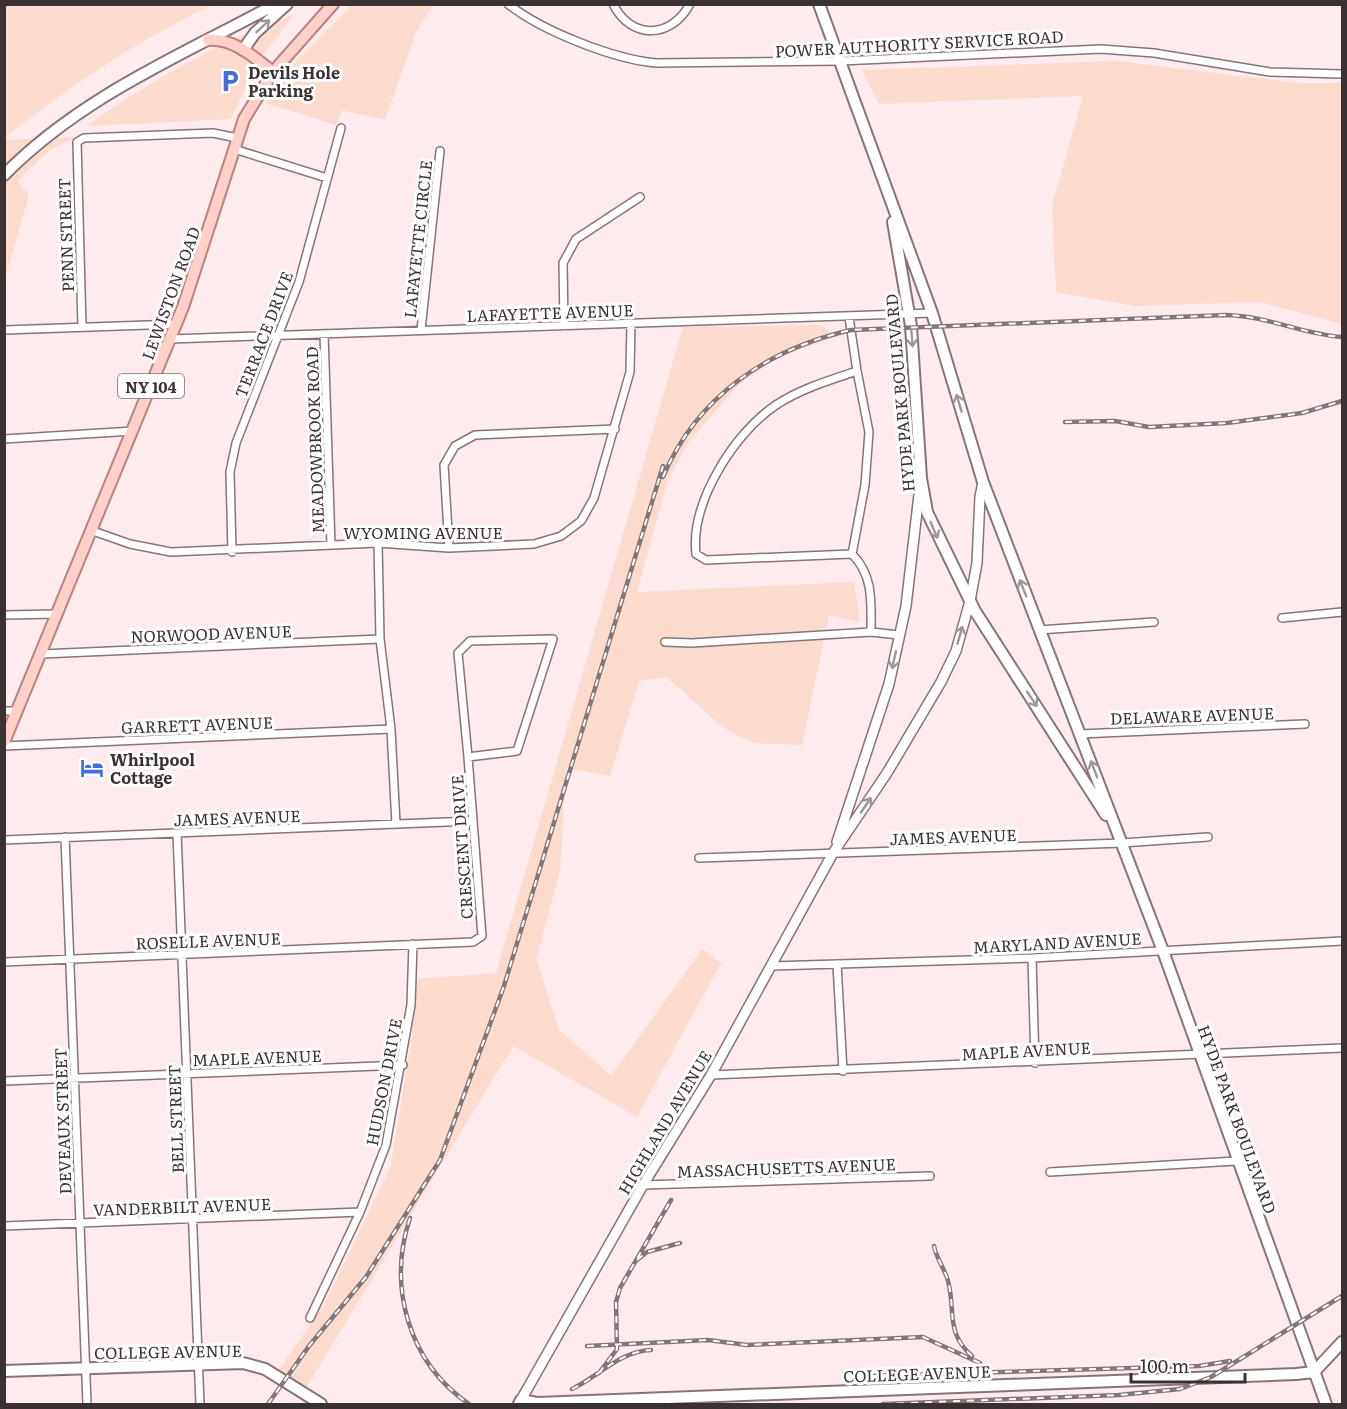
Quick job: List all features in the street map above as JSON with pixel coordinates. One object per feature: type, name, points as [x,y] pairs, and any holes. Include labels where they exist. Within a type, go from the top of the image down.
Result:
[{"type":"main road","points":[[4,175],[52,132],[101,96],[276,4]]},
{"type":"main road","points":[[243,50],[255,33],[287,4]]},
{"type":"main road","name":"LEWISTON ROAD","points":[[4,744],[10,711],[42,654],[177,324],[236,143],[250,108],[273,72],[333,4]]},
{"type":"main road","name":"HYDE PARK BOULEVARD","points":[[819,4],[932,313],[983,482],[1163,951],[1236,1161],[1326,1404]]},
{"type":"main road","points":[[208,40],[221,40],[243,50],[273,72]]},
{"type":"main road","name":"HYDE PARK BOULEVARD","points":[[883,177],[909,314],[921,478],[927,512],[935,534],[969,601],[1087,783],[1122,843]]},
{"type":"main road","points":[[1314,1372],[1342,1342]]},
{"type":"main road","name":"COLLEGE AVENUE","points":[[4,1371],[243,1363],[256,1365],[321,1404]]},
{"type":"main road","name":"COLLEGE AVENUE","points":[[520,1402],[549,1403],[1314,1372]]},
{"type":"street","name":"POWER AUTHORITY SERVICE ROAD","points":[[508,4],[530,20],[559,33],[646,62],[690,65],[841,61],[1108,49],[1154,53],[1270,72],[1342,74]]},
{"type":"street","points":[[613,4],[625,23],[639,30],[666,28],[682,19],[690,4]]},
{"type":"street","name":"TERRACE DRIVE","points":[[232,552],[230,472],[236,443],[299,282],[341,128]]},
{"type":"street","name":"PENN STREET","points":[[82,327],[77,142],[84,138],[213,133],[236,143]]},
{"type":"street","points":[[236,143],[327,178]]},
{"type":"street","name":"LAFAYETTE CIRCLE","points":[[421,330],[441,152]]},
{"type":"street","points":[[564,326],[563,263],[576,239],[640,196]]},
{"type":"street","name":"LAFAYETTE AVENUE","points":[[170,339],[932,313]]},
{"type":"street","points":[[849,317],[869,432],[865,485],[852,554]]},
{"type":"street","name":"WYOMING AVENUE","points":[[93,531],[130,544],[171,552],[232,552],[378,543],[449,548],[534,544],[561,536],[581,520],[594,498],[630,372],[631,323]]},
{"type":"street","points":[[4,330],[177,324]]},
{"type":"street","name":"MEADOWBROOK ROAD","points":[[324,334],[332,545]]},
{"type":"street","points":[[852,554],[706,560],[696,554],[694,533],[708,494],[729,450],[776,405],[818,385],[857,371]]},
{"type":"street","points":[[449,548],[444,465],[455,446],[475,435],[615,429]]},
{"type":"street","points":[[4,439],[133,431]]},
{"type":"street","name":"HIGHLAND AVENUE","points":[[833,853],[877,722],[899,635],[913,559],[921,478]]},
{"type":"street","name":"HIGHLAND AVENUE","points":[[520,1402],[643,1185],[711,1075],[833,853],[887,773],[941,682],[956,651],[977,563],[980,497],[983,482]]},
{"type":"street","points":[[378,543],[380,639],[391,729],[396,824]]},
{"type":"street","points":[[852,554],[866,571],[870,586],[871,632]]},
{"type":"street","points":[[1282,618],[1342,612]]},
{"type":"street","points":[[4,615],[57,614]]},
{"type":"street","points":[[1039,630],[1154,622]]},
{"type":"street","points":[[665,642],[692,643],[871,632],[899,635]]},
{"type":"street","name":"NORWOOD AVENUE","points":[[42,654],[380,639]]},
{"type":"street","name":"CRESCENT DRIVE","points":[[413,944],[473,942],[482,936],[458,653],[470,641],[553,639],[517,751],[468,757]]},
{"type":"street","name":"DELAWARE AVENUE","points":[[1080,734],[1305,724]]},
{"type":"street","name":"GARRETT AVENUE","points":[[4,744],[391,729]]},
{"type":"street","name":"JAMES AVENUE","points":[[4,840],[472,821]]},
{"type":"street","name":"BELL STREET","points":[[177,833],[200,1404]]},
{"type":"street","name":"DEVEAUX STREET","points":[[65,837],[87,1404]]},
{"type":"street","name":"JAMES AVENUE","points":[[699,858],[1122,843],[1208,837]]},
{"type":"street","name":"MARYLAND AVENUE","points":[[772,966],[1032,958],[1342,941]]},
{"type":"street","name":"ROSELLE AVENUE","points":[[4,962],[182,956],[413,944]]},
{"type":"street","name":"HUDSON DRIVE","points":[[310,1318],[360,1212],[386,1145],[403,1065],[411,1005],[413,944]]},
{"type":"street","points":[[1032,958],[1035,1063]]},
{"type":"street","points":[[837,964],[843,1071]]},
{"type":"street","name":"MAPLE AVENUE","points":[[711,1075],[1200,1056],[1342,1048]]},
{"type":"street","name":"MAPLE AVENUE","points":[[4,1081],[403,1065]]},
{"type":"street","points":[[1050,1172],[1236,1161]]},
{"type":"street","name":"MASSACHUSETTS AVENUE","points":[[643,1185],[930,1176]]},
{"type":"street","name":"VANDERBILT AVENUE","points":[[4,1226],[360,1212]]},
{"type":"shaded area","points":[[5,4],[212,5],[130,49],[54,100],[5,138]]},
{"type":"shaded area","points":[[353,4],[433,5],[416,32],[385,120],[342,110],[336,125],[265,103],[298,59]]},
{"type":"shaded area","points":[[293,15],[257,63],[231,119],[87,126],[186,63]]},
{"type":"shaded area","points":[[1116,61],[1299,83],[1342,83],[1342,324],[1261,302],[1134,306],[1056,292],[1052,206],[1083,96],[879,104],[862,70]]},
{"type":"shaded area","points":[[75,137],[50,150],[17,181],[29,195],[5,278],[4,140]]},
{"type":"shaded area","points":[[820,325],[837,336],[776,358],[738,385],[687,444],[667,483],[637,592],[854,582],[860,622],[829,615],[802,745],[752,743],[721,726],[667,677],[639,681],[610,776],[566,768],[560,871],[536,959],[559,1030],[611,1076],[702,949],[721,963],[637,1117],[513,1046],[306,1388],[278,1371],[324,1305],[390,1168],[412,1037],[416,979],[496,973],[683,327]]},
{"type":"railway","points":[[663,477],[677,448],[695,423],[739,380],[791,350],[820,338],[851,330],[1226,315],[1256,318],[1342,337]]},
{"type":"railway","points":[[1065,422],[1115,421],[1149,427],[1227,423],[1302,413],[1342,401]]},
{"type":"railway","points":[[268,1404],[309,1346],[366,1277],[440,1160],[504,986],[663,466]]},
{"type":"railway","points":[[599,1373],[617,1349],[616,1302],[620,1288],[671,1200]]},
{"type":"railway","points":[[410,1218],[403,1244],[401,1270],[408,1322],[431,1367],[448,1387],[469,1404]]},
{"type":"railway","points":[[637,1260],[647,1252],[680,1243]]},
{"type":"railway","points":[[934,1246],[948,1281],[955,1330],[958,1338],[972,1356]]},
{"type":"railway","points":[[883,1404],[1119,1395],[1180,1389],[1211,1377],[1342,1296]]},
{"type":"railway","points":[[587,1346],[708,1340],[747,1345],[923,1337],[980,1363]]},
{"type":"railway","points":[[572,1389],[629,1355],[651,1350]]},
{"type":"railway","points":[[865,1376],[1199,1366],[1230,1361]]},
{"type":"place","name":"Devils Hole Parking","points":[[230,81]]},
{"type":"place","name":"Whirlpool Cottage","points":[[92,768]]}]
